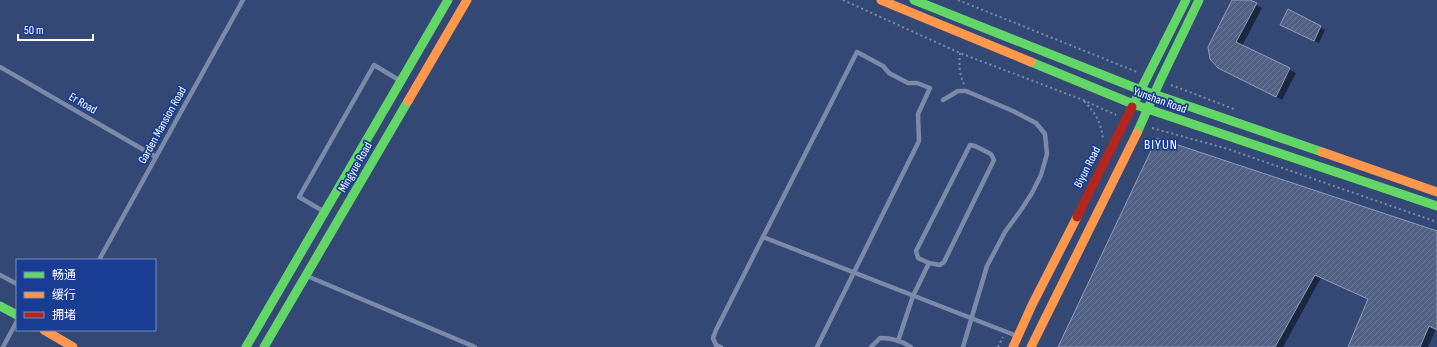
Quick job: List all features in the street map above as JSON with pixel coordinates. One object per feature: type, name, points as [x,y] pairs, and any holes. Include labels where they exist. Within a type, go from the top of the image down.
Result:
[{"type":"street","name":"Mingyue Road","points":[[246,347],[448,0]]},
{"type":"street","name":"Mingyue Road","points":[[264,347],[467,0]]},
{"type":"street","name":"Yunshan Road","points":[[881,0],[1133,104],[1437,206]]},
{"type":"street","name":"Yunshan Road","points":[[914,0],[1141,90],[1437,192]]},
{"type":"street","name":"Biyun Road","points":[[1013,347],[1032,305],[1186,0]]},
{"type":"street","points":[[1031,347],[1142,124],[1154,94],[1199,0]]},
{"type":"street","points":[[0,306],[16,314]]},
{"type":"street","points":[[46,331],[73,347]]},
{"type":"lane","name":"Garden Mansion Road","points":[[101,259],[243,0]]},
{"type":"lane","points":[[721,347],[716,345],[713,338],[716,330],[856,52],[883,66],[889,73],[908,83],[917,83],[930,88],[918,114],[919,141],[817,347]]},
{"type":"lane","points":[[324,212],[299,197],[374,65],[401,81]]},
{"type":"lane","name":"Er Road","points":[[0,67],[156,157]]},
{"type":"lane","points":[[943,100],[958,91],[966,91],[1013,111],[1036,123],[1046,134],[1047,154],[1041,175],[1032,193],[1005,232],[987,266],[963,347]]},
{"type":"lane","points":[[970,146],[975,146],[991,154],[994,160],[944,262],[940,265],[928,263],[918,258],[916,251],[970,146]]},
{"type":"lane","points":[[764,237],[1018,337]]},
{"type":"lane","points":[[898,341],[913,296],[928,263]]},
{"type":"lane","points":[[0,275],[16,283]]},
{"type":"lane","points":[[306,276],[475,347]]},
{"type":"lane","points":[[3,347],[16,323]]},
{"type":"lane","points":[[871,347],[880,338],[888,338],[911,347]]},
{"type":"path","name":"Yunshan Road","points":[[958,0],[1148,77]]},
{"type":"path","points":[[960,53],[959,65],[961,78],[966,91]]},
{"type":"path","name":"Yunshan Road","points":[[1160,81],[1236,109]]},
{"type":"path","points":[[1083,100],[1095,112],[1102,127],[1103,144]]},
{"type":"building","points":[[1232,0],[1250,0],[1257,3],[1236,42],[1290,68],[1276,97],[1218,68],[1210,59],[1208,47]]},
{"type":"building","points":[[1288,9],[1321,26],[1314,41],[1280,25]]},
{"type":"building","points":[[1157,138],[1437,231],[1437,330],[1429,326],[1420,347],[1348,347],[1368,299],[1315,275],[1275,347],[1058,347]]},
{"type":"traffic: fast","points":[[246,347],[448,0]]},
{"type":"traffic: fast","points":[[914,0],[1133,87],[1322,152]]},
{"type":"traffic: fast","points":[[1132,107],[1186,0]]},
{"type":"traffic: fast","points":[[1137,133],[1199,0]]},
{"type":"traffic: fast","points":[[1031,62],[1133,104],[1437,206]]},
{"type":"traffic: fast","points":[[264,347],[408,101]]},
{"type":"traffic: fast","points":[[0,306],[16,314]]},
{"type":"traffic: slow","points":[[408,101],[467,0]]},
{"type":"traffic: slow","points":[[881,0],[1031,62]]},
{"type":"traffic: slow","points":[[1031,347],[1137,133]]},
{"type":"traffic: slow","points":[[1322,152],[1437,192]]},
{"type":"traffic: slow","points":[[1013,347],[1032,305],[1077,217]]},
{"type":"traffic: slow","points":[[46,331],[73,347]]},
{"type":"traffic: jam","points":[[1077,217],[1132,107]]},
{"type":"district","name":"BIYUN","points":[[1161,144]]}]
